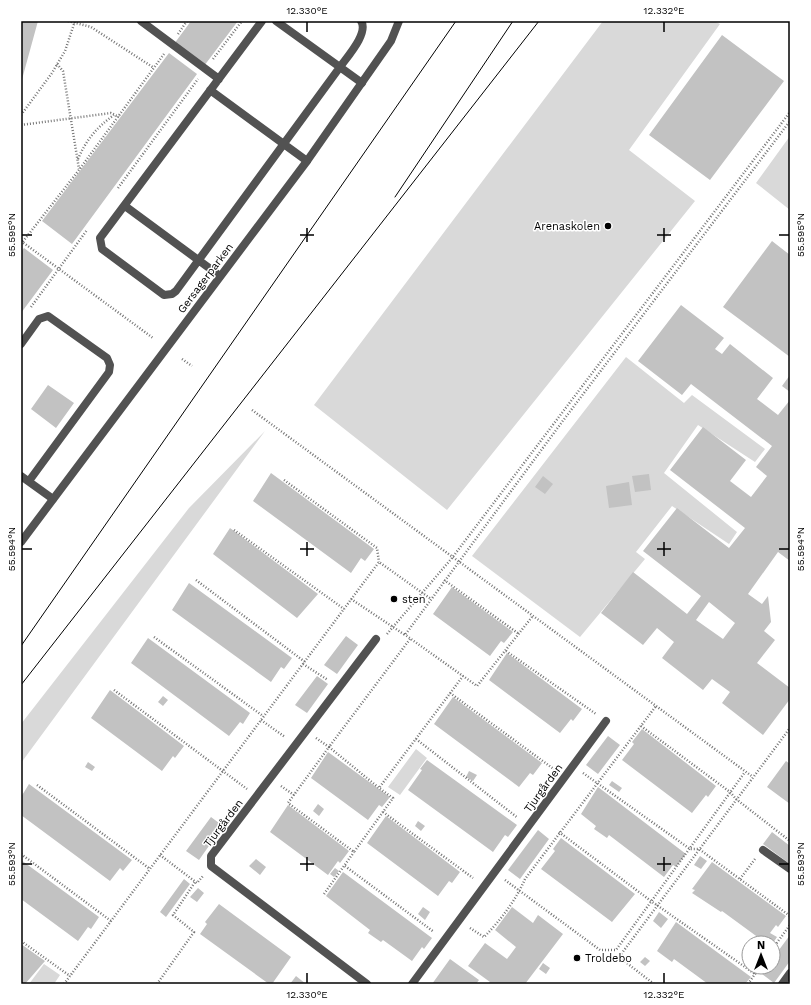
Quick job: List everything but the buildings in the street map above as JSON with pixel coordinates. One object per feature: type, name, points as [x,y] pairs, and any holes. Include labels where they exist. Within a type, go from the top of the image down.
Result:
[{"type":"street","points":[[141,21],[219,79]]},
{"type":"street","points":[[262,21],[100,238],[100,246],[164,295],[172,294],[176,291],[340,67],[362,35],[364,27],[361,21]]},
{"type":"street","points":[[276,21],[362,83]]},
{"type":"street","name":"Gersagerparken","points":[[21,542],[307,161],[391,41],[398,21]]},
{"type":"street","points":[[210,90],[307,161]]},
{"type":"street","points":[[125,206],[220,276]]},
{"type":"street","points":[[21,344],[39,319],[48,316],[107,358],[110,365],[109,372],[29,481]]},
{"type":"street","points":[[21,476],[53,499]]},
{"type":"street","name":"Tjurgården","points":[[367,984],[211,866],[211,856],[376,638]]},
{"type":"street","name":"Tjurgården","points":[[412,984],[606,721]]},
{"type":"street","points":[[763,850],[790,869]]},
{"type":"street","points":[[782,984],[790,973]]},
{"type":"path","points":[[68,21],[91,27],[154,68]]},
{"type":"path","points":[[153,338],[21,242],[80,170],[187,21]]},
{"type":"path","points":[[114,194],[242,21]]},
{"type":"path","points":[[21,115],[65,51],[75,22]]},
{"type":"path","points":[[57,64],[63,71],[80,170]]},
{"type":"path","points":[[376,638],[388,634],[452,558],[790,112]]},
{"type":"path","points":[[21,125],[111,113],[119,117]]},
{"type":"path","points":[[78,160],[83,146],[95,130],[114,115]]},
{"type":"path","points":[[351,599],[405,635],[444,580],[790,121]]},
{"type":"path","points":[[30,307],[91,225]]},
{"type":"path","points":[[182,359],[192,366]]},
{"type":"path","points":[[252,410],[532,617],[753,777]]},
{"type":"path","points":[[64,984],[379,562],[377,548],[284,480]]},
{"type":"path","points":[[234,530],[344,609]]},
{"type":"path","points":[[379,562],[431,600]]},
{"type":"path","points":[[196,580],[304,663],[339,687]]},
{"type":"path","points":[[444,580],[519,634]]},
{"type":"path","points":[[394,627],[477,686],[532,617]]},
{"type":"path","points":[[154,637],[263,716]]},
{"type":"path","points":[[354,852],[288,803],[410,639]]},
{"type":"path","points":[[506,651],[606,721]]},
{"type":"path","points":[[379,788],[463,676]]},
{"type":"path","points":[[114,690],[256,796]]},
{"type":"path","points":[[450,693],[565,777]]},
{"type":"path","points":[[469,928],[484,937],[492,929],[520,891],[525,879],[559,832],[656,706]]},
{"type":"path","points":[[261,720],[296,744]]},
{"type":"path","points":[[641,726],[730,792],[736,799],[790,841]]},
{"type":"path","points":[[654,984],[619,958],[698,849],[790,728]]},
{"type":"path","points":[[306,730],[329,746],[393,798],[324,894]]},
{"type":"path","points":[[416,739],[529,826]]},
{"type":"path","points":[[572,766],[690,849],[698,849],[790,916]]},
{"type":"path","points":[[495,872],[600,950],[616,950],[745,772]]},
{"type":"path","points":[[37,785],[150,869]]},
{"type":"path","points":[[383,812],[484,886]]},
{"type":"path","points":[[559,832],[651,901],[741,964]]},
{"type":"path","points":[[740,879],[763,850]]},
{"type":"path","points":[[21,854],[111,921]]},
{"type":"path","points":[[160,855],[197,884],[211,866]]},
{"type":"path","points":[[345,866],[444,940]]},
{"type":"path","points":[[157,984],[194,932],[174,915],[195,882]]},
{"type":"path","points":[[781,937],[790,925]]},
{"type":"path","points":[[21,941],[70,976]]},
{"type":"path","points":[[748,984],[754,975]]},
{"type":"shaded area","points":[[603,21],[714,21],[720,24],[629,150],[695,201],[447,510],[314,405]]},
{"type":"shaded area","points":[[790,136],[790,210],[756,183]]},
{"type":"shaded area","points":[[626,357],[684,403],[692,395],[765,449],[755,462],[698,425],[664,473],[737,532],[729,544],[672,506],[636,552],[645,559],[580,637],[472,556]]},
{"type":"shaded area","points":[[265,431],[21,763],[21,724],[189,508]]},
{"type":"shaded area","points":[[416,749],[427,758],[400,795],[388,787]]},
{"type":"shaded area","points":[[44,964],[60,975],[54,984],[29,984]]},
{"type":"tram line","points":[[21,646],[456,21]]},
{"type":"tram line","points":[[395,197],[513,21]]},
{"type":"tram line","points":[[21,685],[539,21]]},
{"type":"place","name":"Arenaskolen","points":[[608,226]]},
{"type":"place","name":"sten","points":[[394,599]]},
{"type":"place","name":"Troldebo","points":[[577,958]]}]
